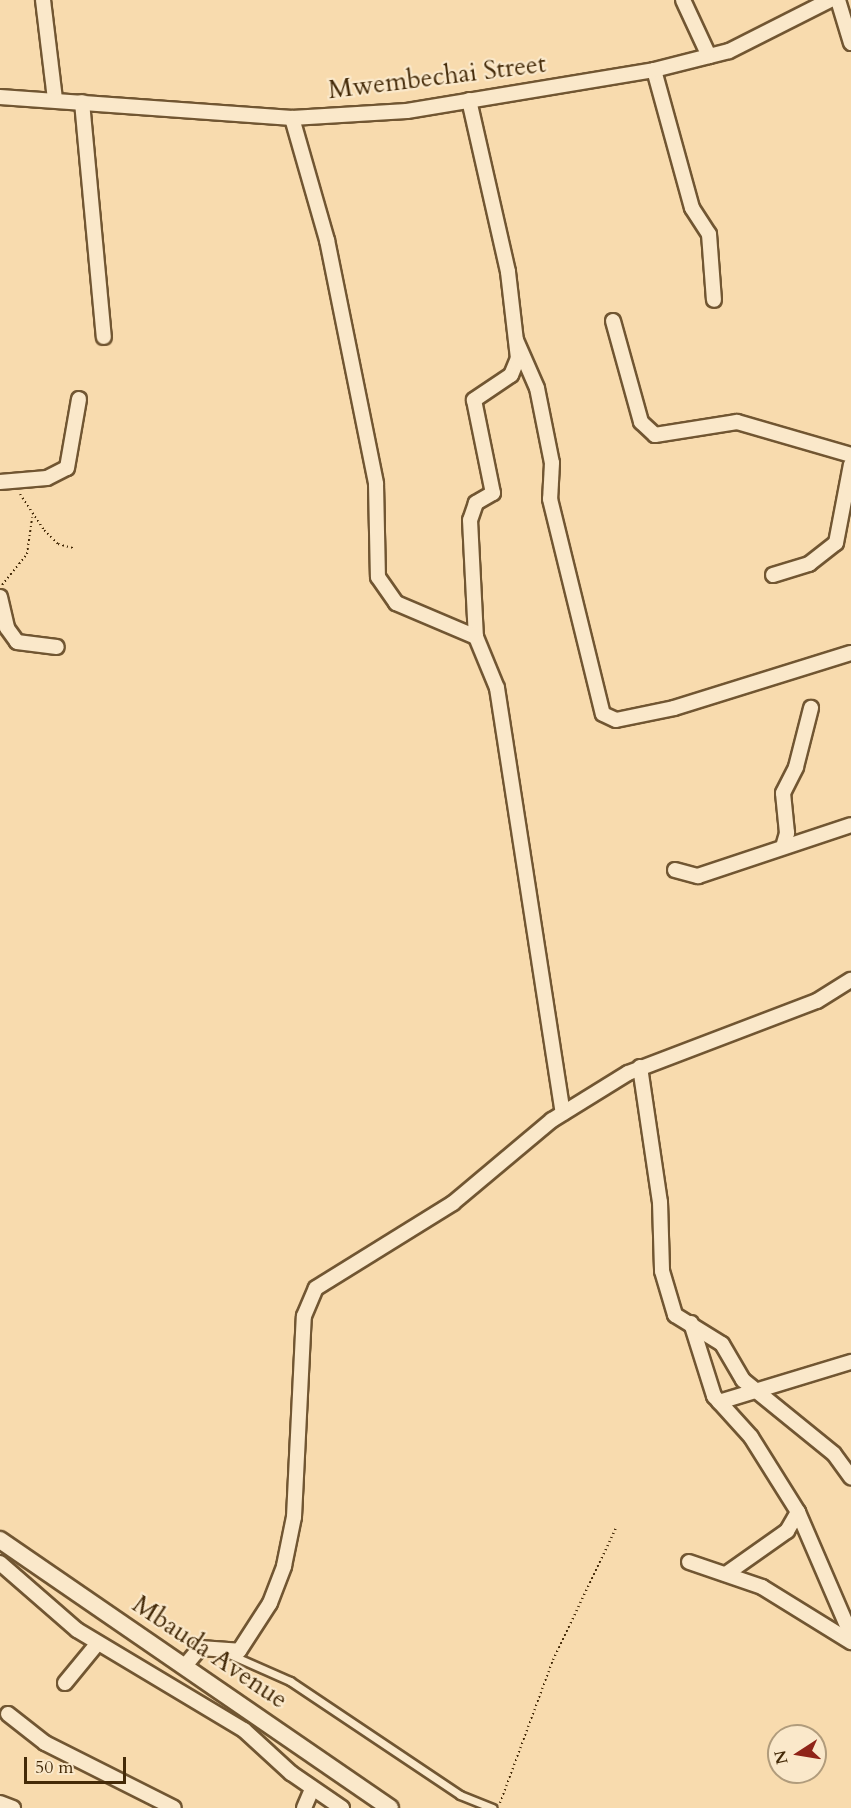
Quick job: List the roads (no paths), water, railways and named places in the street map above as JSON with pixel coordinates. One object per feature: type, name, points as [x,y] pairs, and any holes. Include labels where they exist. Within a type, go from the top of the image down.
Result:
[{"type":"street","points":[[43,0],[55,99]]},
{"type":"street","points":[[683,0],[709,56]]},
{"type":"street","name":"Mwembechai Street","points":[[0,97],[55,99],[292,118],[368,115],[654,70],[738,48],[830,0]]},
{"type":"street","points":[[838,0],[851,43]]},
{"type":"street","points":[[654,70],[692,208],[709,234],[714,300]]},
{"type":"street","points":[[469,100],[489,173],[518,358],[511,375],[474,400],[494,493],[476,502],[470,520],[476,637],[497,688],[506,734],[563,1113]]},
{"type":"street","points":[[82,102],[104,337]]},
{"type":"street","points":[[292,118],[327,240],[376,484],[378,577],[396,603],[476,637]]},
{"type":"street","points":[[613,321],[640,422],[655,435],[737,422],[851,455]]},
{"type":"street","points":[[516,340],[537,388],[552,463],[550,499],[603,714],[616,720],[674,708],[851,653]]},
{"type":"street","points":[[2,482],[47,478],[67,468],[79,399]]},
{"type":"street","points":[[773,575],[809,564],[836,543],[851,464]]},
{"type":"street","points":[[0,597],[7,628],[17,642],[57,647]]},
{"type":"street","points":[[783,848],[788,833],[783,793],[798,761],[812,708]]},
{"type":"street","points":[[675,870],[698,876],[851,825]]},
{"type":"street","points":[[184,1667],[200,1648],[227,1653],[245,1644],[285,1566],[294,1517],[304,1316],[316,1288],[453,1203],[563,1113],[640,1067],[817,1001],[851,980]]},
{"type":"street","points":[[640,1067],[660,1202],[662,1271],[675,1315],[722,1344],[752,1390],[851,1466]]},
{"type":"street","points":[[691,1323],[693,1341],[719,1402],[751,1437],[798,1512],[851,1635]]},
{"type":"street","points":[[719,1402],[752,1390],[851,1362]]},
{"type":"street","points":[[834,1454],[851,1477]]},
{"type":"street","points":[[726,1574],[787,1531],[798,1512]]},
{"type":"street","name":"Mbauda Avenue","points":[[0,1540],[390,1808]]},
{"type":"street","points":[[689,1562],[762,1587],[851,1642]]},
{"type":"street","points":[[0,1563],[97,1644],[244,1730],[312,1789],[342,1808]]},
{"type":"street","points":[[64,1683],[97,1644]]},
{"type":"street","points":[[8,1714],[45,1743],[174,1808]]},
{"type":"street","points":[[304,1808],[312,1789]]},
{"type":"street","points":[[0,1803],[13,1808]]},
{"type":"lane","points":[[227,1653],[290,1681],[460,1795],[492,1808]]}]
